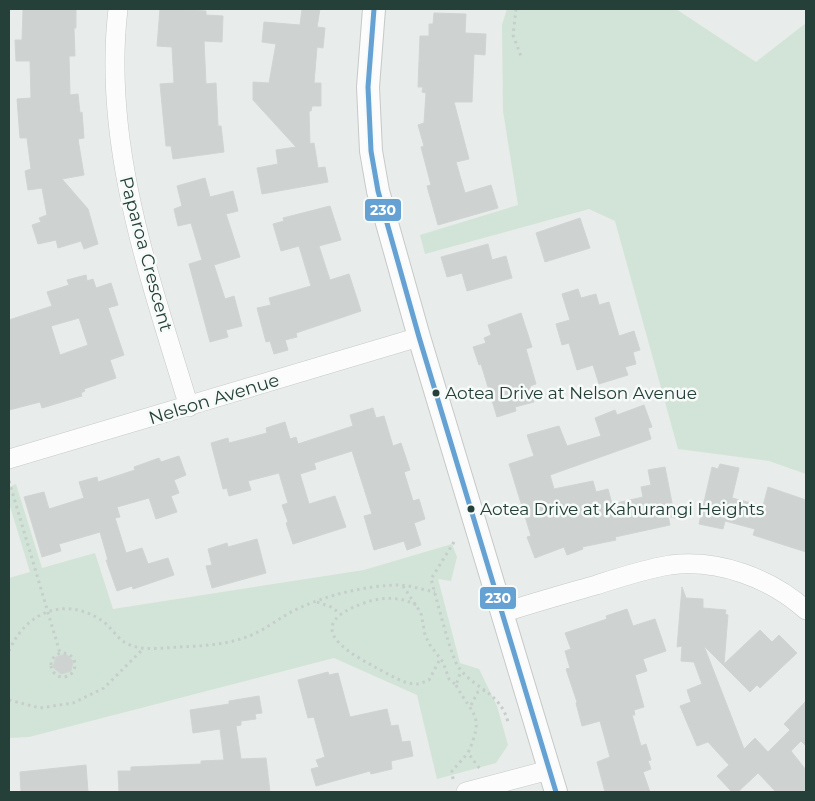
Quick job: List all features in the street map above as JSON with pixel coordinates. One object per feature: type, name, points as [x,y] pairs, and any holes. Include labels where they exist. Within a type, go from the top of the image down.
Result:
[{"type":"street","name":"Paparoa Crescent","points":[[118,9],[117,107],[126,183],[138,240],[189,407]]},
{"type":"street","points":[[374,9],[368,87],[371,151],[378,191],[419,337],[556,792]]},
{"type":"street","name":"Nelson Avenue","points":[[9,459],[419,337]]},
{"type":"street","points":[[502,612],[642,571],[671,565],[700,565],[751,575],[776,588],[806,610]]},
{"type":"street","points":[[468,787],[549,770]]},
{"type":"path","points":[[516,9],[513,35],[521,56]]},
{"type":"path","points":[[9,482],[60,653]]},
{"type":"path","points":[[454,542],[432,579],[435,592],[458,666],[501,704],[508,722]]},
{"type":"path","points":[[9,651],[23,626],[49,611],[76,610],[96,617],[104,621],[127,644],[142,649],[198,646],[248,636],[295,610],[316,602],[376,587],[403,585],[435,592]]},
{"type":"path","points":[[403,585],[421,613],[425,635],[440,658],[450,679],[470,706],[478,725],[468,754],[459,761],[451,773],[468,787],[479,766],[468,754]]},
{"type":"path","points":[[416,605],[409,601],[382,598],[341,614],[332,625],[334,636],[339,644],[359,658],[407,683],[419,684],[429,680],[440,658]]},
{"type":"path","points":[[316,602],[331,607],[341,614]]},
{"type":"path","points":[[9,700],[40,708],[73,703],[104,688],[125,664],[142,649]]},
{"type":"path","points":[[67,652],[74,658],[75,668],[67,676],[57,676],[52,670],[54,656],[60,653],[67,652]]},
{"type":"path","points":[[456,685],[461,670]]},
{"type":"path","points":[[470,706],[478,692],[486,690]]},
{"type":"green space","points":[[507,9],[676,9],[756,62],[806,23],[806,474],[769,461],[678,449],[615,221],[589,209],[425,254],[420,235],[518,205],[503,111],[502,25]]},
{"type":"green space","points":[[16,484],[42,568],[95,553],[113,609],[364,570],[452,544],[457,557],[451,581],[438,579],[460,663],[479,669],[497,706],[508,745],[496,763],[437,779],[417,695],[334,658],[29,737],[9,738],[9,578],[30,572],[9,503],[9,487]]},
{"type":"building","points":[[76,9],[76,28],[74,28],[75,56],[69,56],[70,95],[78,94],[80,113],[82,112],[84,138],[78,139],[84,175],[62,179],[88,209],[98,244],[84,249],[81,241],[58,248],[56,240],[38,244],[32,225],[41,222],[39,218],[47,215],[42,188],[28,190],[25,171],[31,169],[27,138],[20,138],[17,99],[31,98],[30,61],[16,61],[15,40],[22,40],[23,10]]},
{"type":"building","points":[[160,9],[206,11],[206,15],[223,16],[222,42],[204,41],[206,84],[216,83],[218,126],[221,126],[224,152],[173,159],[171,146],[166,146],[160,84],[174,83],[172,47],[157,46]]},
{"type":"building","points":[[302,9],[320,9],[317,27],[325,28],[323,48],[317,47],[314,83],[321,83],[321,106],[312,106],[311,111],[309,111],[310,144],[314,143],[318,168],[325,167],[328,182],[262,194],[257,168],[278,164],[276,150],[296,147],[253,100],[253,82],[269,83],[276,44],[262,42],[264,22],[300,25]]},
{"type":"building","points":[[434,13],[466,14],[465,33],[486,34],[485,55],[474,54],[472,102],[454,102],[469,159],[456,162],[465,193],[491,185],[498,208],[438,225],[427,186],[431,185],[421,147],[424,146],[418,125],[424,123],[426,93],[422,92],[423,87],[418,87],[420,36],[429,36],[429,24],[433,24]]},
{"type":"building","points":[[205,178],[210,197],[233,191],[238,211],[226,214],[240,257],[214,265],[225,299],[234,296],[242,326],[226,330],[228,337],[210,342],[189,264],[202,260],[191,223],[178,226],[174,209],[182,206],[177,186]]},
{"type":"building","points":[[330,206],[341,240],[319,246],[330,280],[349,274],[361,311],[296,333],[297,337],[285,340],[288,350],[274,354],[270,341],[266,342],[257,308],[271,305],[269,298],[311,286],[299,246],[281,251],[273,224],[284,221],[283,218]]},
{"type":"building","points":[[580,218],[590,248],[545,262],[536,233]]},
{"type":"building","points":[[488,244],[492,260],[506,256],[512,278],[467,291],[462,273],[447,277],[441,257]]},
{"type":"building","points":[[86,275],[87,281],[93,279],[96,288],[111,283],[118,305],[108,308],[124,355],[110,360],[116,378],[84,389],[85,391],[81,393],[82,396],[42,408],[40,402],[9,410],[9,320],[52,306],[47,292],[69,285],[67,280]],"holes":[[[79,318],[88,345],[60,355],[51,326]]]},
{"type":"building","points":[[578,289],[581,298],[596,294],[599,305],[609,302],[619,336],[634,331],[640,350],[633,352],[636,364],[625,367],[628,375],[599,384],[593,365],[577,370],[569,343],[562,345],[556,324],[570,320],[562,294]]},
{"type":"building","points":[[521,313],[532,347],[526,349],[536,384],[530,386],[534,402],[515,407],[516,411],[497,417],[481,364],[479,365],[473,347],[486,343],[484,338],[491,335],[488,325]]},
{"type":"building","points":[[644,405],[652,427],[648,428],[651,439],[550,475],[554,489],[593,481],[596,492],[608,489],[612,504],[643,497],[641,487],[651,485],[648,470],[665,467],[675,518],[668,516],[670,525],[615,537],[616,540],[582,547],[583,549],[567,555],[564,547],[535,558],[527,537],[531,536],[509,464],[534,456],[527,435],[559,426],[567,446],[601,436],[595,418],[615,410],[617,415]]},
{"type":"building","points":[[373,408],[376,418],[384,416],[393,446],[401,443],[410,470],[404,472],[413,501],[419,499],[425,519],[414,523],[421,545],[407,550],[404,541],[374,550],[364,516],[372,514],[352,451],[314,463],[316,469],[300,474],[309,504],[335,496],[346,527],[293,544],[282,505],[288,503],[279,473],[248,481],[251,490],[229,496],[227,488],[223,489],[211,443],[228,438],[229,443],[267,433],[266,428],[285,422],[290,439],[296,437],[298,444],[353,426],[350,415]]},
{"type":"building","points":[[179,456],[186,475],[174,480],[179,493],[171,496],[177,512],[156,519],[149,498],[117,507],[120,517],[115,518],[126,553],[142,548],[148,564],[168,558],[174,575],[133,589],[132,586],[117,591],[106,560],[108,560],[100,532],[59,544],[61,551],[42,557],[24,497],[44,492],[49,509],[84,498],[79,482],[97,477],[98,482],[135,470],[134,467],[159,458],[161,462]]},
{"type":"building","points":[[720,464],[739,468],[732,498],[763,506],[768,487],[806,500],[806,552],[753,535],[755,529],[725,521],[723,529],[699,524],[712,467],[718,469]]},
{"type":"building","points":[[257,539],[266,573],[212,588],[206,566],[212,565],[208,549],[227,543],[228,547]]},
{"type":"building","points":[[682,587],[686,598],[703,599],[703,608],[726,610],[725,614],[728,615],[724,664],[760,630],[772,642],[779,635],[797,653],[760,688],[757,685],[750,692],[704,646],[744,749],[755,738],[768,752],[790,730],[784,724],[806,701],[806,746],[801,741],[791,751],[806,770],[806,792],[776,792],[758,773],[738,792],[732,792],[717,776],[729,765],[708,742],[697,746],[680,706],[691,702],[687,690],[702,684],[694,662],[681,661],[682,646],[677,647]]},
{"type":"building","points":[[627,609],[633,626],[655,619],[666,651],[643,659],[647,671],[635,675],[644,707],[634,710],[635,715],[632,715],[641,746],[646,744],[651,760],[648,761],[651,769],[643,772],[650,792],[605,792],[597,762],[610,757],[600,721],[582,726],[577,702],[566,669],[570,668],[565,651],[571,649],[565,633],[607,619],[606,616]]},
{"type":"building","points":[[66,654],[73,661],[71,671],[61,674],[53,667],[56,657]]},
{"type":"building","points":[[328,672],[329,675],[338,673],[350,717],[387,709],[391,726],[398,725],[402,742],[410,741],[413,756],[391,761],[392,769],[371,774],[370,771],[316,786],[311,769],[319,767],[316,760],[325,757],[314,717],[308,718],[298,680]]},
{"type":"building","points":[[259,696],[262,713],[255,714],[256,719],[241,721],[241,725],[236,726],[241,759],[266,758],[270,792],[119,792],[118,771],[131,771],[131,767],[201,764],[201,761],[224,760],[220,729],[193,733],[190,710],[229,704],[229,701]]},
{"type":"building","points":[[86,765],[88,792],[21,792],[20,772]]},
{"type":"transit line","name":"230","points":[[374,9],[368,87],[371,151],[378,191],[419,337],[556,792]]},
{"type":"place","name":"Aotea Drive at Nelson Avenue","points":[[436,393]]},
{"type":"place","name":"Aotea Drive at Kahurangi Heights","points":[[471,509]]}]
